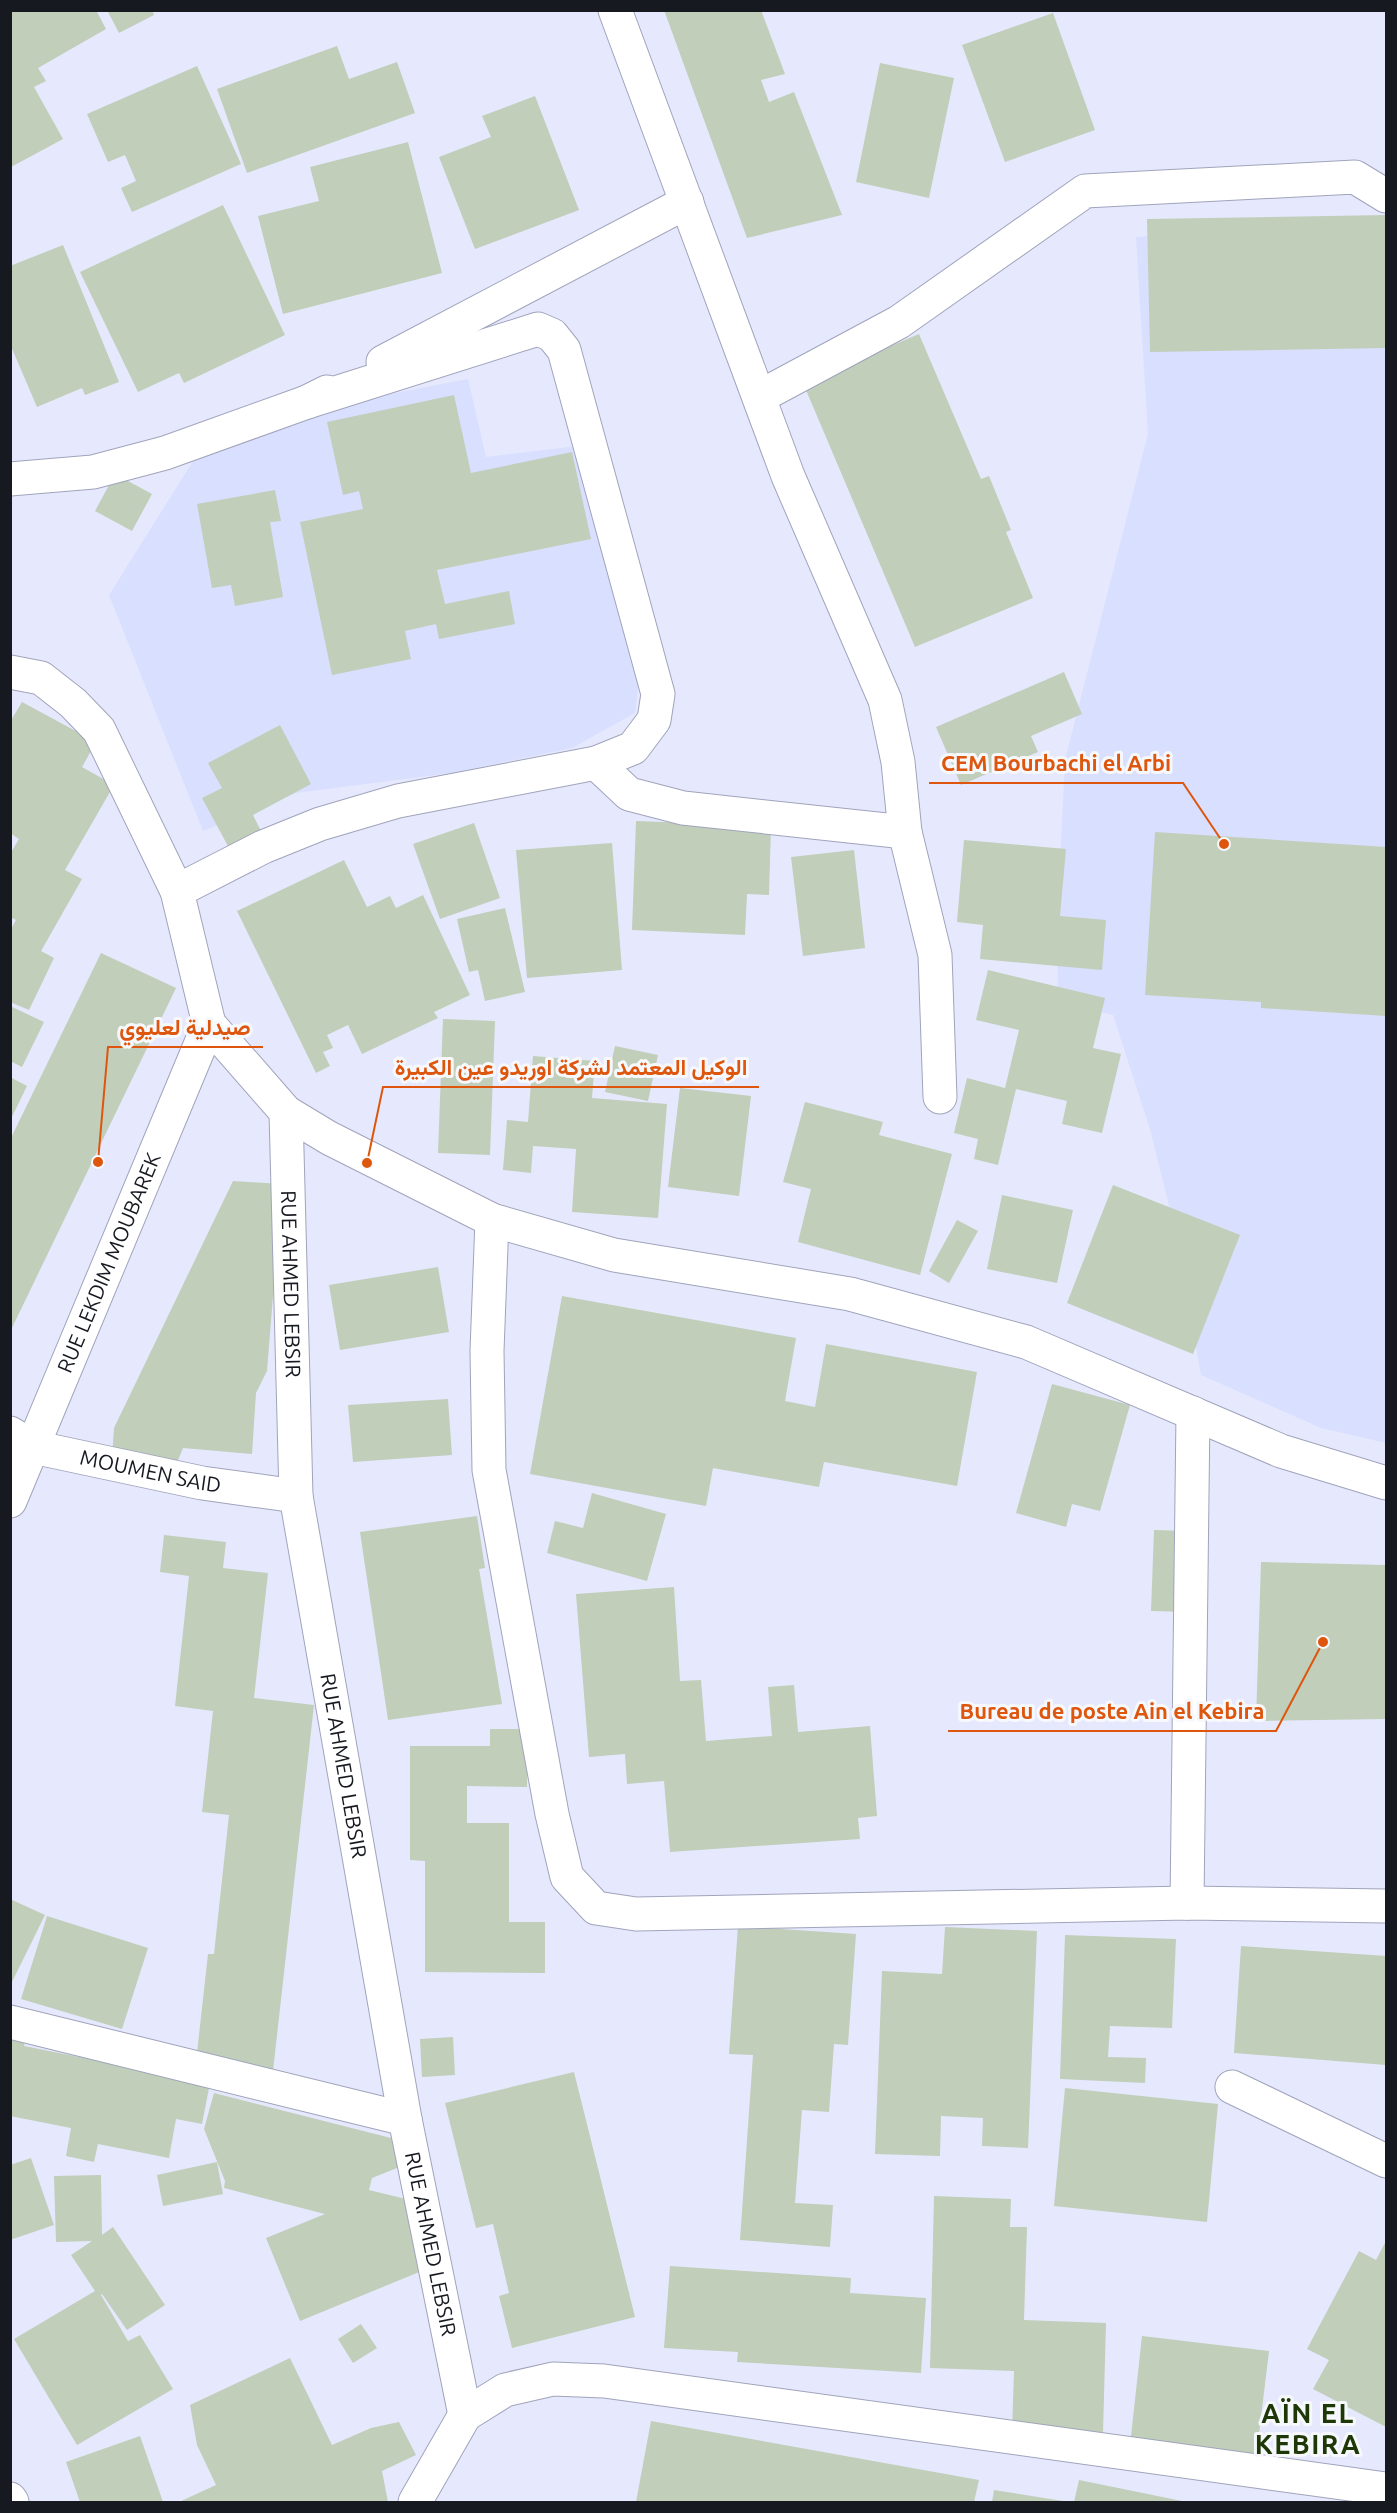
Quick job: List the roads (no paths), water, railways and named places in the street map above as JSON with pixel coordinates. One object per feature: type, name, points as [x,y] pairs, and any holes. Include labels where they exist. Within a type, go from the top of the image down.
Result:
[{"type":"street","points":[[615,10],[788,476],[885,700],[898,762],[904,832],[934,955],[940,1097]]},
{"type":"street","points":[[759,397],[899,322],[1085,191],[1355,177],[1386,196]]},
{"type":"street","points":[[307,402],[687,202]]},
{"type":"street","points":[[10,479],[93,472],[165,453],[307,402],[538,329],[552,335],[564,350],[658,694],[654,720],[633,748],[596,763],[398,801],[320,824],[263,847],[177,891]]},
{"type":"street","points":[[10,672],[41,678],[73,702],[99,730],[177,891],[210,1024],[286,1112],[329,1138],[492,1220],[614,1255],[850,1294],[1026,1342],[1281,1451],[1386,1482]]},
{"type":"street","points":[[596,763],[629,794],[683,808],[904,832]]},
{"type":"street","name":"RUE LEKDIM MOUBAREK","points":[[10,1502],[22,1440],[210,1024]]},
{"type":"street","name":"RUE AHMED LEBSIR","points":[[286,1112],[296,1496],[405,2119],[465,2415]]},
{"type":"street","points":[[492,1220],[487,1351],[489,1470],[552,1814],[567,1877],[596,1908],[636,1914],[1187,1903],[1386,1906]]},
{"type":"street","points":[[1187,1903],[1193,1413]]},
{"type":"street","name":"MOUMEN SAID","points":[[22,1440],[202,1484],[296,1496]]},
{"type":"street","points":[[10,2022],[405,2119]]},
{"type":"street","points":[[1232,2087],[1386,2161]]},
{"type":"street","points":[[415,2502],[465,2415],[506,2390],[553,2379],[604,2381],[1386,2489]]},
{"type":"place","name":"CEM Bourbachi el Arbi","points":[[1224,844]]},
{"type":"place","name":"صيدلية لعليوي","points":[[98,1162]]},
{"type":"place","name":"الوكيل المعتمد لشركة اوريدو عين الكبيرة","points":[[367,1163]]},
{"type":"place","name":"Bureau de poste Ain el Kebira","points":[[1323,1642]]},
{"type":"district","name":"AÏN EL KEBIRA","points":[[1308,2430]]}]
